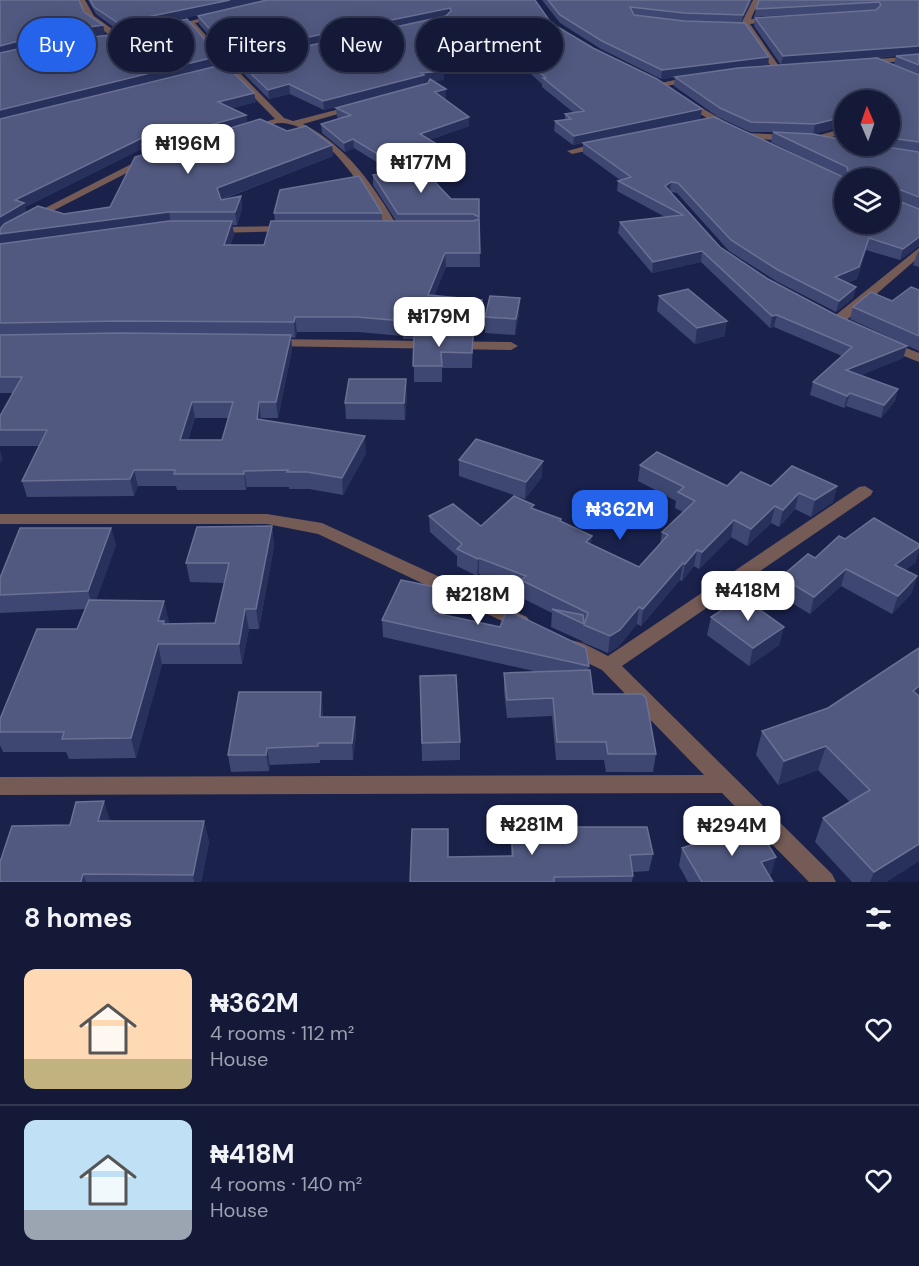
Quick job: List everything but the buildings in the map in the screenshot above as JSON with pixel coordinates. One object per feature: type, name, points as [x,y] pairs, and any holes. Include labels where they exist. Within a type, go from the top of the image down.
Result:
[{"type":"street","points":[[82,0],[92,17],[108,27]]},
{"type":"street","points":[[747,24],[756,0]]},
{"type":"street","points":[[194,22],[222,15]]},
{"type":"street","points":[[736,26],[784,20]]},
{"type":"street","points":[[747,24],[777,69]]},
{"type":"street","points":[[194,26],[206,40]]},
{"type":"street","points":[[848,63],[919,58]]},
{"type":"street","points":[[872,61],[893,69]]},
{"type":"street","points":[[767,70],[789,68]]},
{"type":"street","points":[[234,72],[259,95],[280,120]]},
{"type":"street","points":[[660,84],[704,78]]},
{"type":"street","points":[[651,80],[669,90]]},
{"type":"street","points":[[678,96],[714,121],[767,146]]},
{"type":"street","points":[[295,123],[371,102]]},
{"type":"street","points":[[238,132],[280,120],[295,123],[318,136],[350,164],[373,192],[393,229]]},
{"type":"street","points":[[703,123],[714,121]]},
{"type":"street","points":[[811,139],[834,133]]},
{"type":"street","points":[[746,136],[811,139],[834,143]]},
{"type":"street","points":[[572,151],[616,142]]},
{"type":"street","points":[[0,235],[122,170],[156,156]]},
{"type":"street","points":[[206,230],[300,229]]},
{"type":"street","points":[[838,321],[919,251]]},
{"type":"street","points":[[879,340],[919,358]]},
{"type":"street","points":[[264,343],[511,346]]},
{"type":"street","points":[[609,665],[865,491]]},
{"type":"street","points":[[0,519],[267,519],[298,523],[322,529],[538,630]]},
{"type":"street","points":[[558,640],[609,665],[824,882]]},
{"type":"street","points":[[0,786],[728,784]]}]
